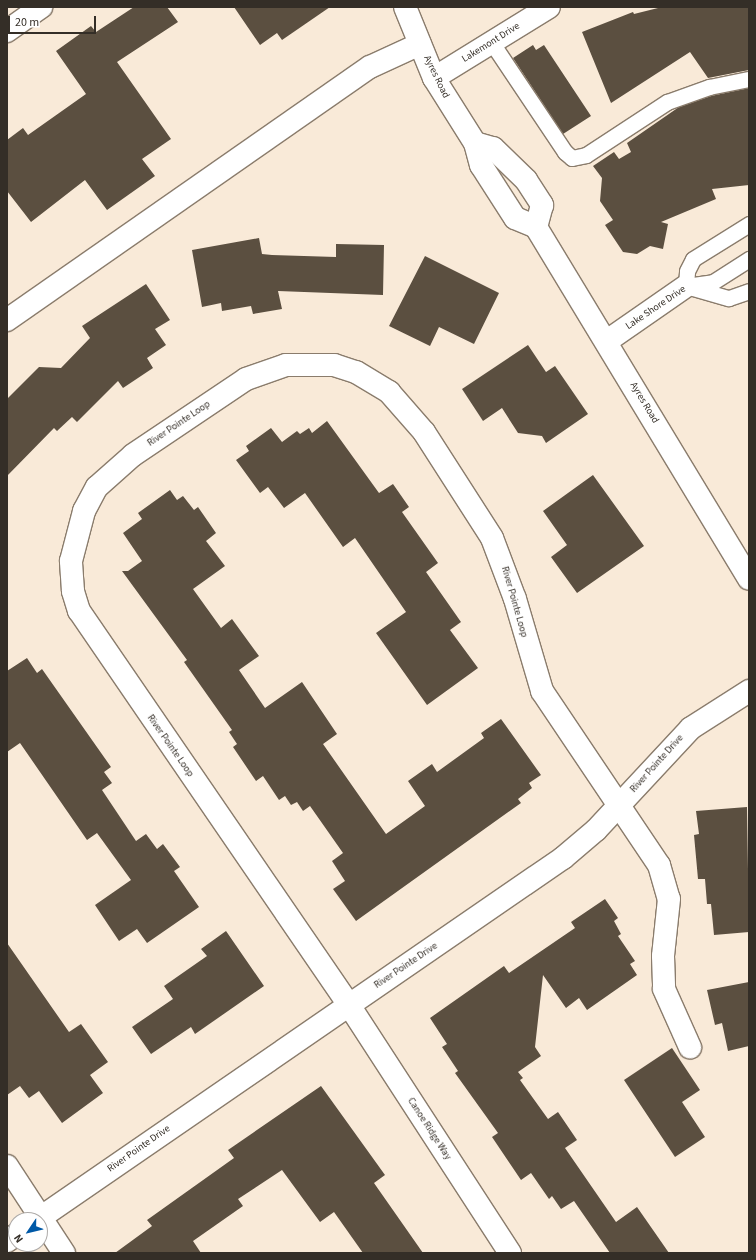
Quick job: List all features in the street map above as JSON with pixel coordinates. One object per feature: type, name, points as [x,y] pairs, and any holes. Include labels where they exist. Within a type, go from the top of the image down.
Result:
[{"type":"street","points":[[7,31],[41,7]]},
{"type":"street","name":"Ayres Road","points":[[405,7],[434,78],[475,143],[480,165],[515,218],[536,227],[607,341],[749,579]]},
{"type":"street","name":"Lakemont Drive","points":[[434,78],[549,7]]},
{"type":"street","points":[[7,320],[370,67],[420,44]]},
{"type":"street","points":[[475,143],[493,148],[526,180],[542,205],[536,227]]},
{"type":"street","name":"Lake Shore Drive","points":[[607,341],[686,286]]},
{"type":"street","name":"River Pointe Loop","points":[[348,1005],[79,611],[73,591],[71,561],[76,534],[97,487],[133,455],[246,379],[286,365],[334,365],[356,372],[389,392],[424,432],[492,538],[515,599],[542,691],[558,720],[620,804],[653,853],[666,883],[669,899],[663,956],[664,989],[690,1047]]},
{"type":"street","name":"River Pointe Drive","points":[[48,1212],[564,858],[620,804],[691,728],[749,691]]},
{"type":"street","name":"Canoe Ridge Way","points":[[348,1005],[510,1253]]},
{"type":"street","points":[[7,1166],[35,1212]]},
{"type":"street","points":[[48,1231],[64,1253]]},
{"type":"lane","points":[[492,43],[565,152],[572,158],[586,156],[667,102],[709,86],[749,79]]},
{"type":"lane","points":[[749,224],[692,259],[687,271],[686,286],[729,298],[749,291]]},
{"type":"lane","name":"Lake Shore Drive","points":[[686,286],[713,282],[749,259]]},
{"type":"building","points":[[134,7],[167,7],[178,22],[117,62],[171,139],[142,159],[155,176],[107,210],[85,180],[31,222],[7,191],[7,140],[23,128],[28,135],[86,94],[56,51],[91,26],[96,32]]},
{"type":"building","points":[[234,7],[330,7],[282,40],[277,33],[260,45]]},
{"type":"building","points":[[662,7],[749,7],[749,70],[708,78],[690,52],[611,103],[582,32],[633,12],[634,14]]},
{"type":"building","points":[[533,45],[536,50],[544,45],[591,116],[563,134],[513,58]]},
{"type":"building","points":[[749,88],[749,185],[712,189],[716,199],[661,222],[668,224],[663,249],[650,246],[637,254],[623,252],[605,225],[613,220],[600,201],[602,178],[593,166],[614,152],[619,159],[631,152],[627,143],[679,107],[711,96]]},
{"type":"building","points":[[259,238],[262,254],[272,255],[336,257],[336,244],[384,245],[383,295],[278,291],[282,309],[253,314],[251,306],[222,311],[221,303],[202,307],[192,250]]},
{"type":"building","points":[[425,256],[499,293],[474,344],[439,327],[430,346],[389,326]]},
{"type":"building","points":[[146,284],[170,320],[155,329],[166,345],[147,358],[153,368],[123,388],[118,381],[77,422],[72,417],[57,431],[54,428],[7,476],[7,399],[39,367],[61,368],[90,338],[82,326]]},
{"type":"building","points":[[528,345],[546,372],[555,366],[588,414],[546,443],[542,436],[518,433],[502,408],[483,421],[462,389]]},
{"type":"building","points":[[327,421],[379,493],[393,484],[409,507],[402,512],[438,563],[426,572],[461,622],[450,630],[478,668],[427,705],[376,633],[406,612],[355,538],[343,547],[305,493],[284,508],[268,487],[260,493],[236,460],[249,451],[246,446],[271,428],[282,442],[297,431],[300,434],[309,428],[312,433]]},
{"type":"building","points":[[593,475],[644,546],[577,593],[551,557],[567,545],[543,511]]},
{"type":"building","points":[[170,490],[177,500],[183,496],[194,510],[198,507],[216,533],[206,541],[225,566],[193,589],[221,628],[232,619],[259,656],[239,670],[265,708],[302,682],[337,734],[323,744],[386,834],[425,806],[408,781],[432,764],[437,772],[484,738],[481,733],[501,719],[541,775],[529,783],[532,788],[518,799],[521,803],[356,921],[333,889],[345,881],[332,861],[343,853],[310,806],[303,811],[297,802],[291,805],[285,796],[279,800],[263,776],[256,781],[233,747],[237,744],[229,732],[232,730],[184,662],[187,660],[122,571],[128,571],[142,561],[123,533],[142,519],[138,513]]},
{"type":"building","points":[[27,658],[37,673],[42,669],[111,767],[104,772],[112,783],[102,790],[136,841],[146,834],[157,849],[163,844],[180,867],[174,871],[199,907],[147,943],[137,929],[119,941],[95,905],[131,880],[97,833],[87,840],[20,743],[7,752],[7,671]]},
{"type":"building","points":[[747,807],[749,932],[714,935],[711,904],[707,904],[705,879],[698,879],[694,835],[699,834],[696,811]]},
{"type":"building","points":[[605,899],[618,918],[614,921],[621,934],[618,936],[635,961],[630,964],[637,975],[587,1010],[579,998],[566,1008],[543,975],[535,1047],[541,1056],[518,1072],[523,1078],[520,1080],[548,1119],[558,1112],[577,1140],[565,1148],[616,1222],[637,1207],[669,1253],[610,1253],[574,1201],[561,1209],[552,1196],[549,1199],[531,1173],[521,1180],[492,1137],[498,1133],[455,1073],[458,1071],[442,1047],[447,1044],[430,1018],[504,966],[509,973],[575,928],[571,922]]},
{"type":"building","points":[[226,931],[264,986],[195,1034],[191,1027],[151,1054],[132,1027],[173,999],[164,986],[207,956],[201,949]]},
{"type":"building","points":[[7,943],[69,1032],[81,1024],[108,1062],[90,1075],[103,1093],[62,1123],[39,1091],[29,1098],[20,1086],[7,1095]]},
{"type":"building","points":[[749,982],[749,1046],[728,1051],[722,1023],[715,1025],[707,990]]},
{"type":"building","points":[[672,1048],[700,1090],[682,1102],[705,1137],[675,1157],[624,1080]]},
{"type":"building","points":[[321,1086],[385,1175],[374,1183],[423,1253],[363,1253],[334,1212],[320,1222],[282,1170],[238,1199],[243,1206],[193,1241],[201,1253],[115,1253],[152,1226],[147,1220],[234,1158],[228,1150]]}]
